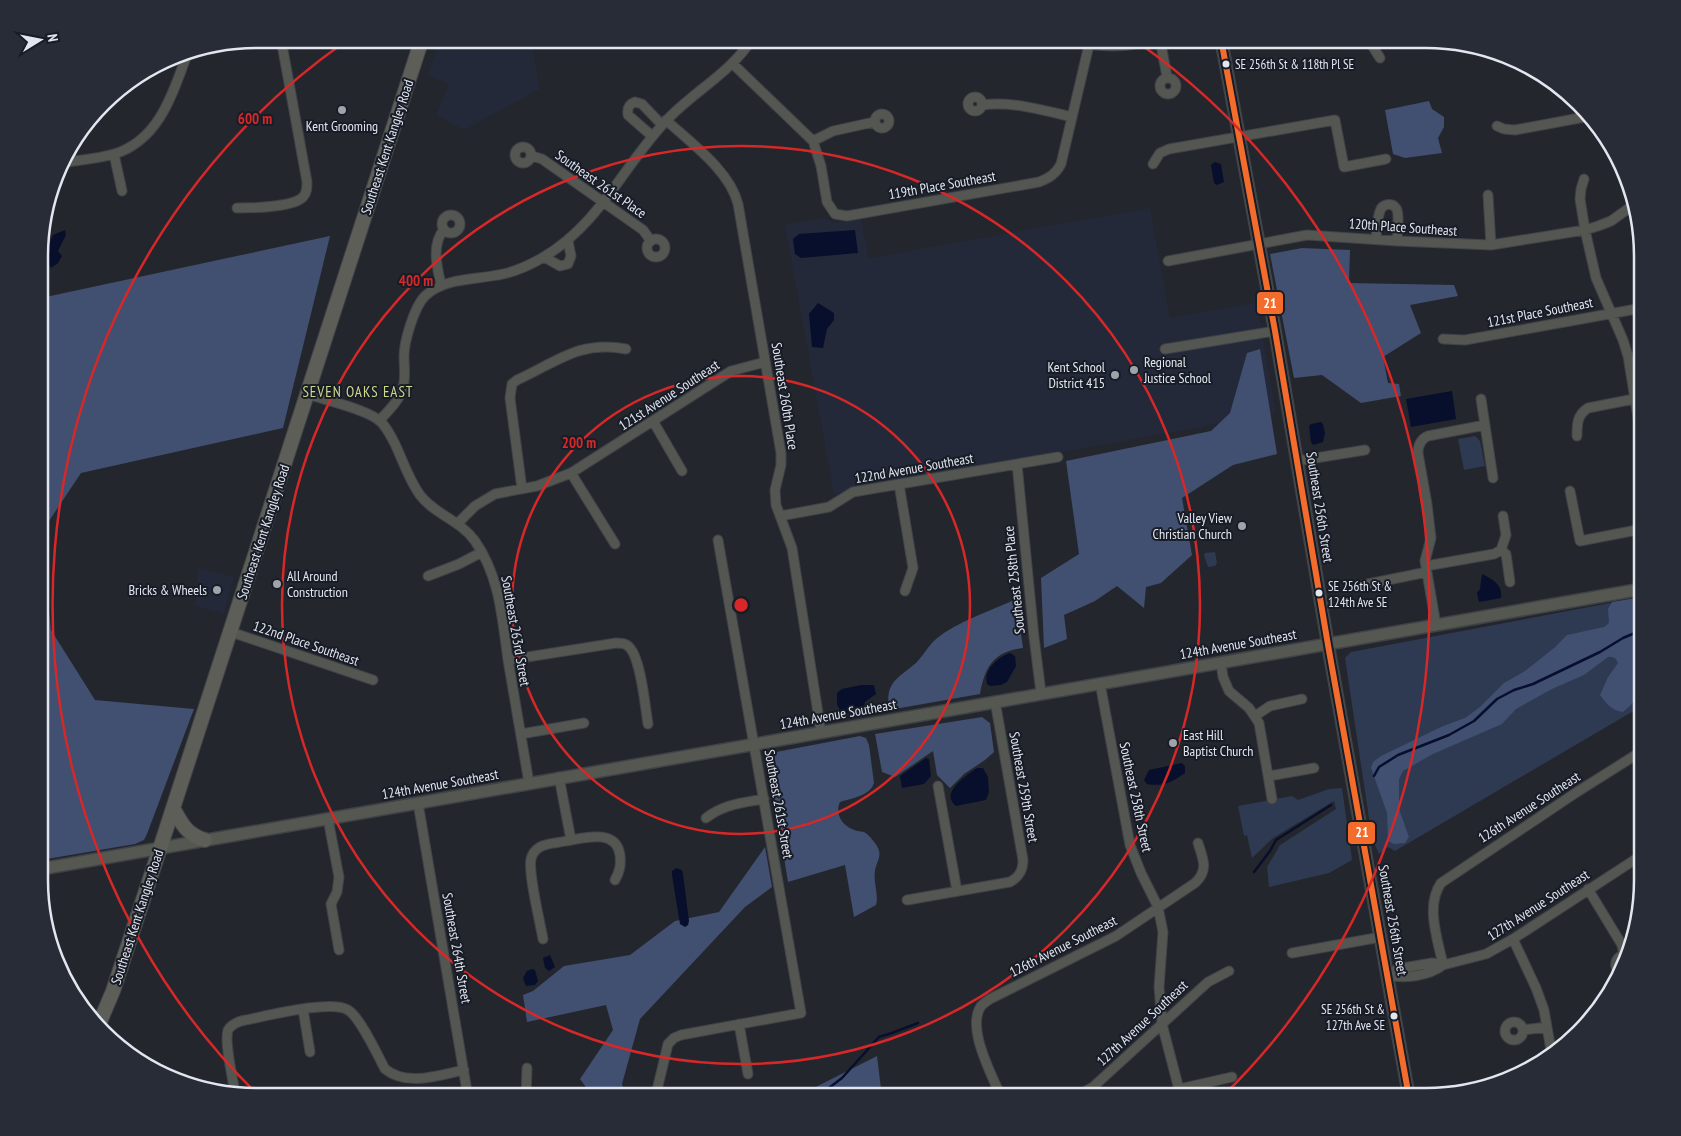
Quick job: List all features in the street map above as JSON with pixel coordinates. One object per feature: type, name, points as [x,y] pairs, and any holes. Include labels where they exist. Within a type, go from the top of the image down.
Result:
[{"type":"main road","name":"Southeast Kent Kangley Road","points":[[101,1020],[113,991],[231,632],[419,48]]},
{"type":"main road","points":[[173,808],[189,832],[205,840]]},
{"type":"street","points":[[237,208],[293,203],[304,196],[307,191],[307,182],[283,48]]},
{"type":"street","points":[[307,394],[369,414],[380,420],[400,397],[404,386],[404,355],[415,313],[422,299],[441,285],[503,274],[522,268],[544,257],[568,241],[587,223],[604,202],[664,122],[733,64],[745,48]]},
{"type":"street","points":[[982,105],[1012,104],[1072,117],[1087,48]]},
{"type":"street","points":[[1163,48],[1167,77]]},
{"type":"street","name":"Southeast 256th Street","points":[[1223,48],[1275,331],[1328,644],[1407,1088]]},
{"type":"street","points":[[1374,48],[1380,58]]},
{"type":"street","points":[[71,160],[114,154],[137,141],[150,130],[161,117],[169,102],[185,60]]},
{"type":"street","points":[[733,64],[813,141],[833,131],[874,122]]},
{"type":"street","name":"Southeast 260th Place","points":[[652,136],[628,115],[629,105],[635,102],[642,104],[664,122],[724,175],[736,194],[782,453],[775,490],[776,505],[792,548],[821,732]]},
{"type":"street","name":"119th Place Southeast","points":[[813,141],[821,166],[827,202],[835,214],[847,216],[1039,182],[1057,171],[1061,164],[1072,117]]},
{"type":"street","points":[[1497,126],[1515,130],[1582,118]]},
{"type":"street","points":[[1153,164],[1160,153],[1169,149],[1335,120],[1344,167],[1386,160]]},
{"type":"street","points":[[114,154],[122,191]]},
{"type":"street","name":"Southeast 261st Place","points":[[532,156],[542,159],[643,230],[650,241]]},
{"type":"street","points":[[1577,436],[1576,424],[1582,412],[1588,408],[1634,399],[1628,356],[1612,313],[1596,278],[1585,230],[1580,199],[1580,189],[1584,179]]},
{"type":"street","points":[[1488,195],[1490,245]]},
{"type":"street","points":[[1376,239],[1380,210],[1384,206],[1391,205],[1398,212],[1397,241]]},
{"type":"street","name":"120th Place Southeast","points":[[1168,261],[1307,234],[1397,241],[1490,245],[1585,230],[1611,221],[1628,209]]},
{"type":"street","points":[[441,285],[436,252],[437,242],[444,229]]},
{"type":"street","points":[[544,257],[560,266],[568,264],[571,256],[568,241]]},
{"type":"street","name":"121st Place Southeast","points":[[1443,339],[1465,340],[1634,309]]},
{"type":"street","points":[[1165,349],[1275,331]]},
{"type":"street","points":[[522,489],[510,398],[512,384],[563,356],[576,351],[603,346],[626,349]]},
{"type":"street","name":"121st Avenue Southeast","points":[[458,523],[484,499],[495,494],[552,481],[571,473],[731,371],[750,364],[765,362]]},
{"type":"street","points":[[1480,399],[1493,478]]},
{"type":"street","name":"Southeast 263rd Street","points":[[380,420],[387,429],[421,497],[458,523],[474,539],[490,567],[496,583],[529,783]]},
{"type":"street","points":[[653,421],[682,471]]},
{"type":"street","points":[[1436,625],[1427,569],[1426,557],[1431,538],[1428,504],[1418,453],[1420,443],[1424,437],[1431,434],[1485,425]]},
{"type":"street","points":[[1297,461],[1365,450]]},
{"type":"street","name":"122nd Avenue Southeast","points":[[780,516],[829,507],[853,492],[1058,457]]},
{"type":"street","name":"Southeast 258th Place","points":[[1017,464],[1032,628],[1041,693]]},
{"type":"street","points":[[571,473],[615,544]]},
{"type":"street","points":[[899,484],[912,568],[906,591]]},
{"type":"street","points":[[1570,491],[1580,541],[1634,531]]},
{"type":"street","points":[[1363,585],[1494,554],[1501,550],[1506,535],[1503,516]]},
{"type":"street","name":"Southeast 261st Street","points":[[718,540],[801,1013],[739,1024]]},
{"type":"street","points":[[1501,550],[1506,554],[1510,582]]},
{"type":"street","points":[[428,576],[460,564],[482,552]]},
{"type":"street","name":"124th Avenue Southeast","points":[[48,868],[1634,590]]},
{"type":"street","name":"122nd Place Southeast","points":[[231,632],[373,680]]},
{"type":"street","points":[[508,660],[616,642],[626,645],[630,648],[636,660],[648,724]]},
{"type":"street","points":[[1220,663],[1223,678],[1229,691],[1255,716],[1261,728],[1272,799]]},
{"type":"street","name":"Southeast 258th Street","points":[[1100,683],[1130,845],[1158,907],[1163,932],[1159,987],[1162,1024],[1179,1088]]},
{"type":"street","points":[[1255,716],[1270,706],[1302,699]]},
{"type":"street","name":"Southeast 259th Street","points":[[957,891],[1010,882],[1018,876],[1023,867],[995,702]]},
{"type":"street","points":[[521,734],[584,723]]},
{"type":"street","name":"126th Avenue Southeast","points":[[1443,965],[1434,919],[1433,903],[1436,890],[1441,882],[1634,756]]},
{"type":"street","points":[[1269,776],[1314,768]]},
{"type":"street","points":[[559,778],[571,840]]},
{"type":"street","points":[[907,900],[957,891],[938,786]]},
{"type":"street","points":[[706,818],[725,806],[764,799]]},
{"type":"street","name":"Southeast 264th Street","points":[[418,803],[467,1088]]},
{"type":"street","points":[[328,819],[339,877],[338,892],[331,904],[339,950]]},
{"type":"street","points":[[543,939],[530,867],[533,854],[542,846],[606,836],[616,842],[619,849],[621,866],[616,880]]},
{"type":"street","name":"126th Avenue Southeast","points":[[997,1088],[978,1041],[976,1024],[981,1006],[990,998],[1116,936],[1195,883],[1202,877],[1204,865],[1198,843]]},
{"type":"street","name":"127th Avenue Southeast","points":[[1388,975],[1397,969],[1432,963],[1443,965],[1486,954],[1513,939],[1634,859]]},
{"type":"street","points":[[1588,889],[1622,946]]},
{"type":"street","points":[[1292,953],[1381,937]]},
{"type":"street","points":[[1513,939],[1544,1010],[1550,1046]]},
{"type":"street","name":"127th Avenue Southeast","points":[[1091,1088],[1208,982],[1229,971]]},
{"type":"street","points":[[231,1087],[227,1043],[229,1029],[233,1024],[327,1006],[348,1010],[355,1017],[385,1069],[393,1075],[416,1079],[464,1070]]},
{"type":"street","points":[[304,1009],[310,1052]]},
{"type":"street","points":[[658,1088],[668,1044],[674,1038],[739,1024],[748,1074]]},
{"type":"street","points":[[1523,1030],[1547,1027]]},
{"type":"street","points":[[526,1088],[527,1068]]},
{"type":"street","name":"Southeast 258th Street","points":[[1196,1088],[1232,1077]]},
{"type":"shaded area","points":[[437,48],[533,48],[540,89],[464,130],[436,115],[449,84],[428,75]]},
{"type":"shaded area","points":[[1429,101],[1432,109],[1444,117],[1444,127],[1438,138],[1442,153],[1405,158],[1393,154],[1385,110]]},
{"type":"shaded area","points":[[1215,162],[1221,164],[1224,182],[1217,185],[1214,183],[1211,165]]},
{"type":"shaded area","points":[[1150,208],[1170,318],[1257,302],[1276,413],[834,494],[785,225],[824,218],[835,223],[861,218],[869,258]]},
{"type":"shaded area","points":[[65,230],[66,235],[58,251],[62,256],[58,263],[51,268],[48,264],[48,247],[53,235]]},
{"type":"shaded area","points":[[855,230],[858,253],[801,258],[795,254],[793,239],[799,234]]},
{"type":"shaded area","points":[[330,236],[283,428],[81,473],[48,522],[48,296]]},
{"type":"shaded area","points":[[1302,248],[1350,250],[1349,283],[1454,285],[1458,296],[1410,305],[1421,333],[1383,357],[1388,383],[1399,384],[1401,396],[1361,403],[1322,375],[1294,378],[1270,254]]},
{"type":"shaded area","points":[[818,303],[834,313],[834,320],[827,329],[823,348],[812,347],[809,314]]},
{"type":"shaded area","points":[[1260,349],[1277,454],[1233,465],[1182,498],[1192,555],[1161,583],[1146,587],[1144,608],[1117,586],[1095,601],[1064,615],[1067,639],[1044,648],[1041,578],[1079,554],[1066,461],[1211,431],[1230,413],[1247,353]]},
{"type":"shaded area","points":[[1452,391],[1456,419],[1411,427],[1406,399]]},
{"type":"shaded area","points":[[1321,422],[1325,433],[1323,442],[1313,445],[1309,426]]},
{"type":"shaded area","points":[[1475,436],[1480,441],[1485,466],[1464,470],[1458,439]]},
{"type":"shaded area","points":[[1215,552],[1217,563],[1215,566],[1208,567],[1204,555],[1205,553]]},
{"type":"shaded area","points":[[198,568],[234,577],[224,614],[195,606]]},
{"type":"shaded area","points":[[1482,574],[1499,586],[1501,598],[1479,602],[1477,593],[1480,589]]},
{"type":"shaded area","points":[[1634,598],[1634,700],[1631,705],[1623,712],[1619,711],[1610,706],[1600,695],[1608,677],[1618,663],[1614,658],[1608,657],[1584,675],[1552,689],[1516,709],[1502,724],[1433,754],[1403,771],[1399,779],[1399,809],[1409,837],[1405,843],[1394,844],[1388,841],[1387,813],[1371,768],[1373,762],[1381,756],[1443,726],[1465,718],[1480,707],[1504,683],[1525,671],[1567,635],[1604,627],[1609,623],[1608,609],[1612,602]]},
{"type":"shaded area","points":[[1016,599],[1023,648],[1004,653],[992,662],[982,684],[980,694],[889,710],[889,693],[894,682],[916,663],[936,639],[964,622]]},
{"type":"shaded area","points":[[1634,599],[1634,711],[1395,851],[1388,847],[1379,854],[1372,838],[1345,658],[1351,652]]},
{"type":"shaded area","points":[[48,602],[51,630],[95,700],[194,709],[147,834],[144,840],[135,844],[48,859]]},
{"type":"shaded area","points":[[1010,653],[1015,656],[1016,666],[1007,682],[1001,685],[990,686],[987,684],[986,679],[989,669]]},
{"type":"shaded area","points":[[861,685],[874,685],[876,694],[865,702],[863,710],[845,714],[841,713],[837,704],[837,693],[842,689]]},
{"type":"shaded area","points":[[982,717],[990,723],[994,752],[964,774],[950,788],[937,775],[933,751],[895,777],[882,772],[875,734]]},
{"type":"shaded area","points":[[860,736],[866,738],[869,745],[874,783],[865,794],[840,802],[838,810],[840,818],[848,827],[870,836],[879,850],[879,856],[875,875],[876,905],[854,917],[845,865],[788,882],[768,761],[770,756],[776,752]]},
{"type":"shaded area","points":[[926,758],[929,759],[931,776],[924,784],[902,788],[900,776]]},
{"type":"shaded area","points":[[1182,763],[1185,766],[1185,773],[1171,781],[1153,785],[1147,784],[1144,780],[1149,770]]},
{"type":"shaded area","points":[[977,768],[983,768],[988,777],[989,792],[986,800],[956,806],[951,796],[953,790],[961,780]]},
{"type":"shaded area","points":[[1342,788],[1352,860],[1329,873],[1269,887],[1267,867],[1280,845],[1336,809],[1334,801],[1273,838],[1252,858],[1247,835],[1244,836],[1238,806],[1292,796],[1298,800],[1329,789]]},
{"type":"shaded area","points":[[765,847],[772,887],[745,907],[640,1019],[622,1084],[623,1088],[586,1088],[580,1079],[613,1030],[606,1005],[527,1022],[523,995],[533,991],[564,966],[630,955],[675,921],[719,912]]},
{"type":"shaded area","points":[[676,868],[682,870],[683,874],[689,921],[685,927],[680,924],[672,875],[672,871]]},
{"type":"shaded area","points":[[550,955],[555,967],[549,971],[545,968],[543,958]]},
{"type":"shaded area","points":[[535,970],[538,981],[535,985],[526,986],[523,978],[527,971]]},
{"type":"shaded area","points":[[877,1056],[881,1088],[814,1088]]},
{"type":"waterway","points":[[1374,776],[1379,767],[1398,755],[1449,735],[1474,721],[1497,699],[1600,652],[1634,633]]},
{"type":"waterway","points":[[1254,872],[1276,840],[1331,805]]},
{"type":"waterway","points":[[829,1088],[842,1078],[879,1037],[918,1023]]},
{"type":"transit line","name":"21","points":[[1223,48],[1275,331],[1328,645],[1407,1088]]},
{"type":"place","name":"SE 256th St & 118th Pl SE","points":[[1226,64]]},
{"type":"place","name":"Kent Grooming","points":[[342,110]]},
{"type":"place","name":"Regional Justice School","points":[[1134,370]]},
{"type":"place","name":"Kent School District 415","points":[[1115,375]]},
{"type":"place","name":"Valley View Christian Church","points":[[1242,526]]},
{"type":"place","name":"All Around Construction","points":[[277,584]]},
{"type":"place","name":"Bricks & Wheels","points":[[217,590]]},
{"type":"place","name":"SE 256th St & 124th Ave SE","points":[[1319,593]]},
{"type":"place","name":"East Hill Baptist Church","points":[[1173,743]]},
{"type":"place","name":"SE 256th St & 127th Ave SE","points":[[1394,1016]]},
{"type":"district","name":"SEVEN OAKS EAST","points":[[358,392]]}]
